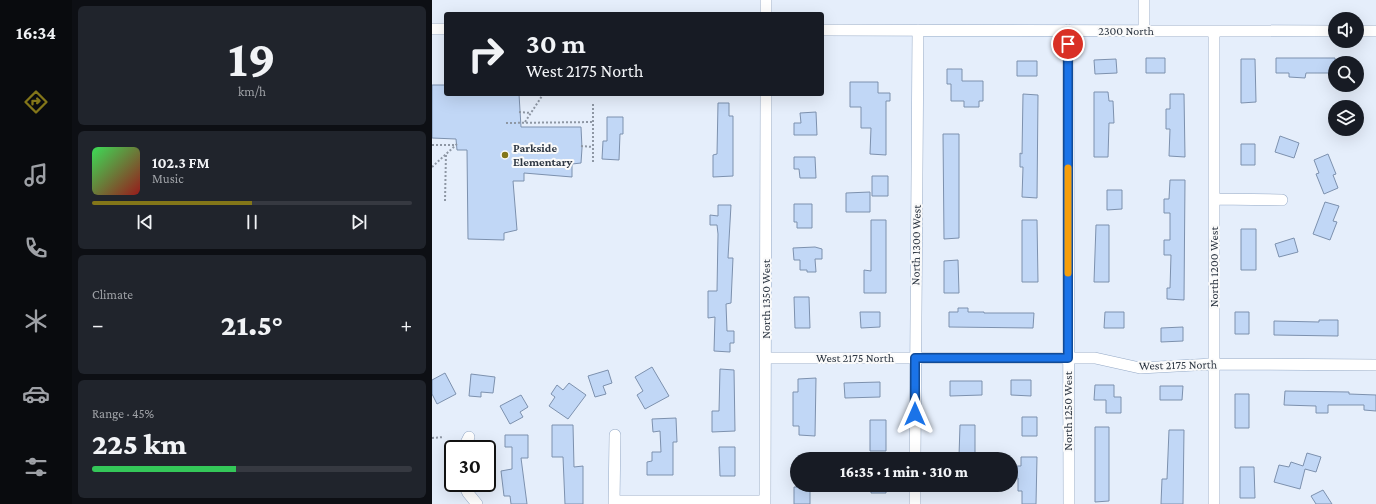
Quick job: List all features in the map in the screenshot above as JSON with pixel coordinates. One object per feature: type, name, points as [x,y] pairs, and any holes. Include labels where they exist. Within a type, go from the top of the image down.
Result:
[{"type":"street","points":[[766,0],[766,12]]},
{"type":"street","points":[[1144,0],[1144,31]]},
{"type":"street","points":[[432,29],[444,29]]},
{"type":"street","name":"2300 North","points":[[824,30],[1328,31]]},
{"type":"street","name":"North 1300 West","points":[[915,452],[918,30]]},
{"type":"street","name":"North 1250 West","points":[[1068,30],[1069,504]]},
{"type":"street","name":"North 1200 West","points":[[1214,31],[1214,504]]},
{"type":"street","points":[[1364,31],[1376,31]]},
{"type":"street","name":"North 1350 West","points":[[765,502],[766,96]]},
{"type":"street","points":[[1214,199],[1282,200]]},
{"type":"street","name":"West 2175 North","points":[[766,358],[1095,358],[1140,368],[1213,364],[1376,365]]},
{"type":"street","points":[[615,435],[614,502],[765,502]]},
{"type":"street","points":[[468,492],[477,504]]},
{"type":"street","points":[[915,492],[915,504]]},
{"type":"path","points":[[524,122],[542,96]]},
{"type":"path","points":[[593,104],[593,162]]},
{"type":"path","points":[[519,112],[531,113]]},
{"type":"path","points":[[506,123],[593,122]]},
{"type":"path","points":[[432,145],[457,144],[432,168]]},
{"type":"path","points":[[581,146],[593,147]]},
{"type":"path","points":[[445,201],[446,153]]},
{"type":"path","points":[[432,438],[444,438]]},
{"type":"building","points":[[1146,58],[1165,58],[1165,73],[1146,73]]},
{"type":"building","points":[[1276,58],[1328,58],[1328,73],[1306,73],[1305,78],[1289,77],[1289,73],[1276,73]]},
{"type":"building","points":[[1116,59],[1117,73],[1095,74],[1094,60]]},
{"type":"building","points":[[1241,59],[1255,59],[1256,102],[1241,103]]},
{"type":"building","points":[[1017,61],[1037,61],[1037,76],[1017,76]]},
{"type":"building","points":[[947,69],[962,69],[962,81],[983,81],[983,101],[979,101],[979,107],[964,107],[964,101],[951,101],[951,84],[947,84]]},
{"type":"building","points":[[850,82],[878,82],[878,93],[890,93],[890,101],[886,101],[886,155],[870,154],[871,128],[861,128],[861,107],[850,107]]},
{"type":"building","points":[[432,85],[444,85],[444,96],[519,96],[521,127],[581,127],[581,163],[572,164],[572,177],[524,173],[524,181],[513,181],[517,230],[504,233],[504,240],[468,239],[467,150],[457,150],[456,139],[432,138]]},
{"type":"building","points":[[1094,92],[1108,92],[1109,101],[1113,101],[1114,123],[1109,123],[1108,157],[1094,157]]},
{"type":"building","points":[[1023,94],[1038,95],[1037,198],[1022,197],[1023,167],[1020,167],[1020,153],[1022,154]]},
{"type":"building","points":[[1170,94],[1184,94],[1185,157],[1169,156],[1170,129],[1166,129],[1166,109],[1170,109]]},
{"type":"building","points":[[718,103],[729,103],[729,116],[733,116],[733,176],[713,177],[713,155],[717,154]]},
{"type":"building","points":[[816,112],[817,135],[794,135],[794,123],[801,123],[800,113]]},
{"type":"building","points":[[607,117],[623,117],[623,134],[620,134],[619,160],[602,159],[603,141],[607,141]]},
{"type":"building","points":[[943,134],[959,134],[959,238],[944,239]]},
{"type":"building","points":[[1280,136],[1299,143],[1294,158],[1275,152]]},
{"type":"building","points":[[1241,144],[1255,144],[1255,165],[1241,165]]},
{"type":"building","points":[[1328,154],[1336,174],[1333,175],[1338,188],[1324,194],[1316,174],[1319,173],[1314,160]]},
{"type":"building","points":[[794,157],[815,157],[816,178],[800,178],[799,169],[794,169]]},
{"type":"building","points":[[872,176],[888,176],[888,196],[872,196]]},
{"type":"building","points":[[1170,180],[1185,180],[1184,300],[1167,299],[1167,288],[1170,288],[1171,255],[1164,255],[1164,240],[1170,240],[1170,213],[1164,213],[1164,199],[1169,199]]},
{"type":"building","points":[[1107,190],[1122,190],[1122,209],[1107,210]]},
{"type":"building","points":[[870,192],[870,212],[846,212],[846,193]]},
{"type":"building","points":[[1325,202],[1339,206],[1333,221],[1337,222],[1330,240],[1313,234]]},
{"type":"building","points":[[794,204],[812,204],[812,228],[797,228],[797,222],[794,222]]},
{"type":"building","points":[[718,205],[731,205],[728,258],[733,258],[731,303],[726,304],[727,331],[734,331],[734,343],[730,343],[730,352],[714,351],[715,317],[708,318],[708,291],[717,291],[718,234],[717,225],[710,225],[710,215],[718,216]]},
{"type":"building","points":[[871,220],[886,220],[886,293],[864,293],[864,270],[871,271]]},
{"type":"building","points":[[1022,220],[1037,220],[1038,282],[1022,282]]},
{"type":"building","points":[[1096,225],[1109,225],[1109,282],[1094,282]]},
{"type":"building","points":[[1241,229],[1256,229],[1256,270],[1241,270]]},
{"type":"building","points":[[1294,238],[1298,252],[1279,257],[1275,244]]},
{"type":"building","points":[[815,247],[822,249],[822,259],[815,259],[816,272],[800,270],[800,260],[794,260],[793,248]]},
{"type":"building","points":[[958,260],[959,293],[944,293],[944,261]]},
{"type":"building","points":[[794,297],[809,297],[810,328],[795,328]]},
{"type":"building","points":[[958,308],[968,308],[968,312],[1034,313],[1033,328],[949,327],[949,312],[958,312]]},
{"type":"building","points":[[860,312],[880,312],[880,327],[861,328]]},
{"type":"building","points":[[1105,312],[1124,312],[1124,328],[1104,328]]},
{"type":"building","points":[[1235,312],[1249,312],[1249,334],[1235,334]]},
{"type":"building","points":[[1319,320],[1338,320],[1338,336],[1274,335],[1274,321],[1319,322]]},
{"type":"building","points":[[1183,327],[1183,341],[1161,342],[1161,328]]},
{"type":"building","points":[[652,367],[669,396],[645,409],[637,395],[643,391],[635,377]]},
{"type":"building","points":[[720,369],[734,370],[735,431],[712,432],[712,411],[719,411]]},
{"type":"building","points":[[608,370],[612,383],[603,386],[606,394],[595,397],[588,376]]},
{"type":"building","points":[[445,373],[456,394],[437,404],[432,394],[432,380]]},
{"type":"building","points":[[471,374],[495,377],[493,393],[481,392],[481,397],[469,396]]},
{"type":"building","points":[[816,378],[815,436],[799,435],[799,426],[793,426],[793,392],[798,392],[798,379]]},
{"type":"building","points":[[1011,380],[1031,380],[1031,396],[1011,395]]},
{"type":"building","points":[[950,381],[982,381],[982,395],[950,396]]},
{"type":"building","points":[[880,382],[880,397],[845,398],[844,383]]},
{"type":"building","points":[[569,383],[586,395],[568,419],[549,406],[555,397],[551,394],[557,385],[563,390]]},
{"type":"building","points":[[1095,385],[1114,385],[1114,397],[1121,397],[1121,413],[1106,413],[1106,400],[1094,400]]},
{"type":"building","points":[[1160,386],[1183,386],[1182,400],[1160,400]]},
{"type":"building","points":[[1285,391],[1349,392],[1349,394],[1376,395],[1376,411],[1364,410],[1364,405],[1328,405],[1328,413],[1316,413],[1316,406],[1284,405]]},
{"type":"building","points":[[1235,394],[1249,394],[1249,428],[1235,428]]},
{"type":"building","points":[[521,395],[528,407],[520,412],[523,417],[510,424],[500,406]]},
{"type":"building","points":[[1022,417],[1037,417],[1037,436],[1022,436]]},
{"type":"building","points":[[676,418],[677,442],[673,442],[673,475],[647,475],[647,462],[652,461],[652,452],[661,452],[660,431],[653,432],[652,419]]},
{"type":"building","points":[[870,420],[886,420],[886,451],[870,451]]},
{"type":"building","points":[[552,425],[573,425],[574,467],[583,466],[583,504],[565,504],[563,457],[552,457]]},
{"type":"building","points":[[960,425],[975,425],[975,452],[959,452]]},
{"type":"building","points":[[1095,427],[1109,427],[1109,501],[1095,502]]},
{"type":"building","points":[[1169,430],[1184,430],[1183,504],[1161,504],[1162,479],[1167,479]]},
{"type":"building","points":[[505,435],[528,435],[528,458],[521,458],[527,504],[511,504],[510,496],[504,496],[501,471],[512,469],[512,447],[505,447]]},
{"type":"building","points":[[719,447],[735,447],[735,476],[720,476]]},
{"type":"building","points":[[1307,453],[1321,457],[1316,472],[1305,469],[1300,489],[1274,482],[1279,465],[1289,467],[1291,462],[1303,466]]},
{"type":"building","points":[[1021,457],[1037,457],[1036,504],[1022,504],[1022,491],[1018,491],[1018,466],[1021,466]]},
{"type":"building","points":[[1240,467],[1254,467],[1255,498],[1240,498]]},
{"type":"building","points":[[1323,490],[1332,504],[1316,504],[1311,496]]},
{"type":"building","points":[[794,492],[810,492],[810,504],[794,504]]},
{"type":"building","points":[[871,492],[886,492],[886,493]]},
{"type":"slow traffic","points":[[1068,168],[1068,273]]},
{"type":"place","name":"Parkside Elementary","points":[[505,155]]},
{"type":"route","points":[[915,414],[915,358],[1068,358],[1068,44]]}]
